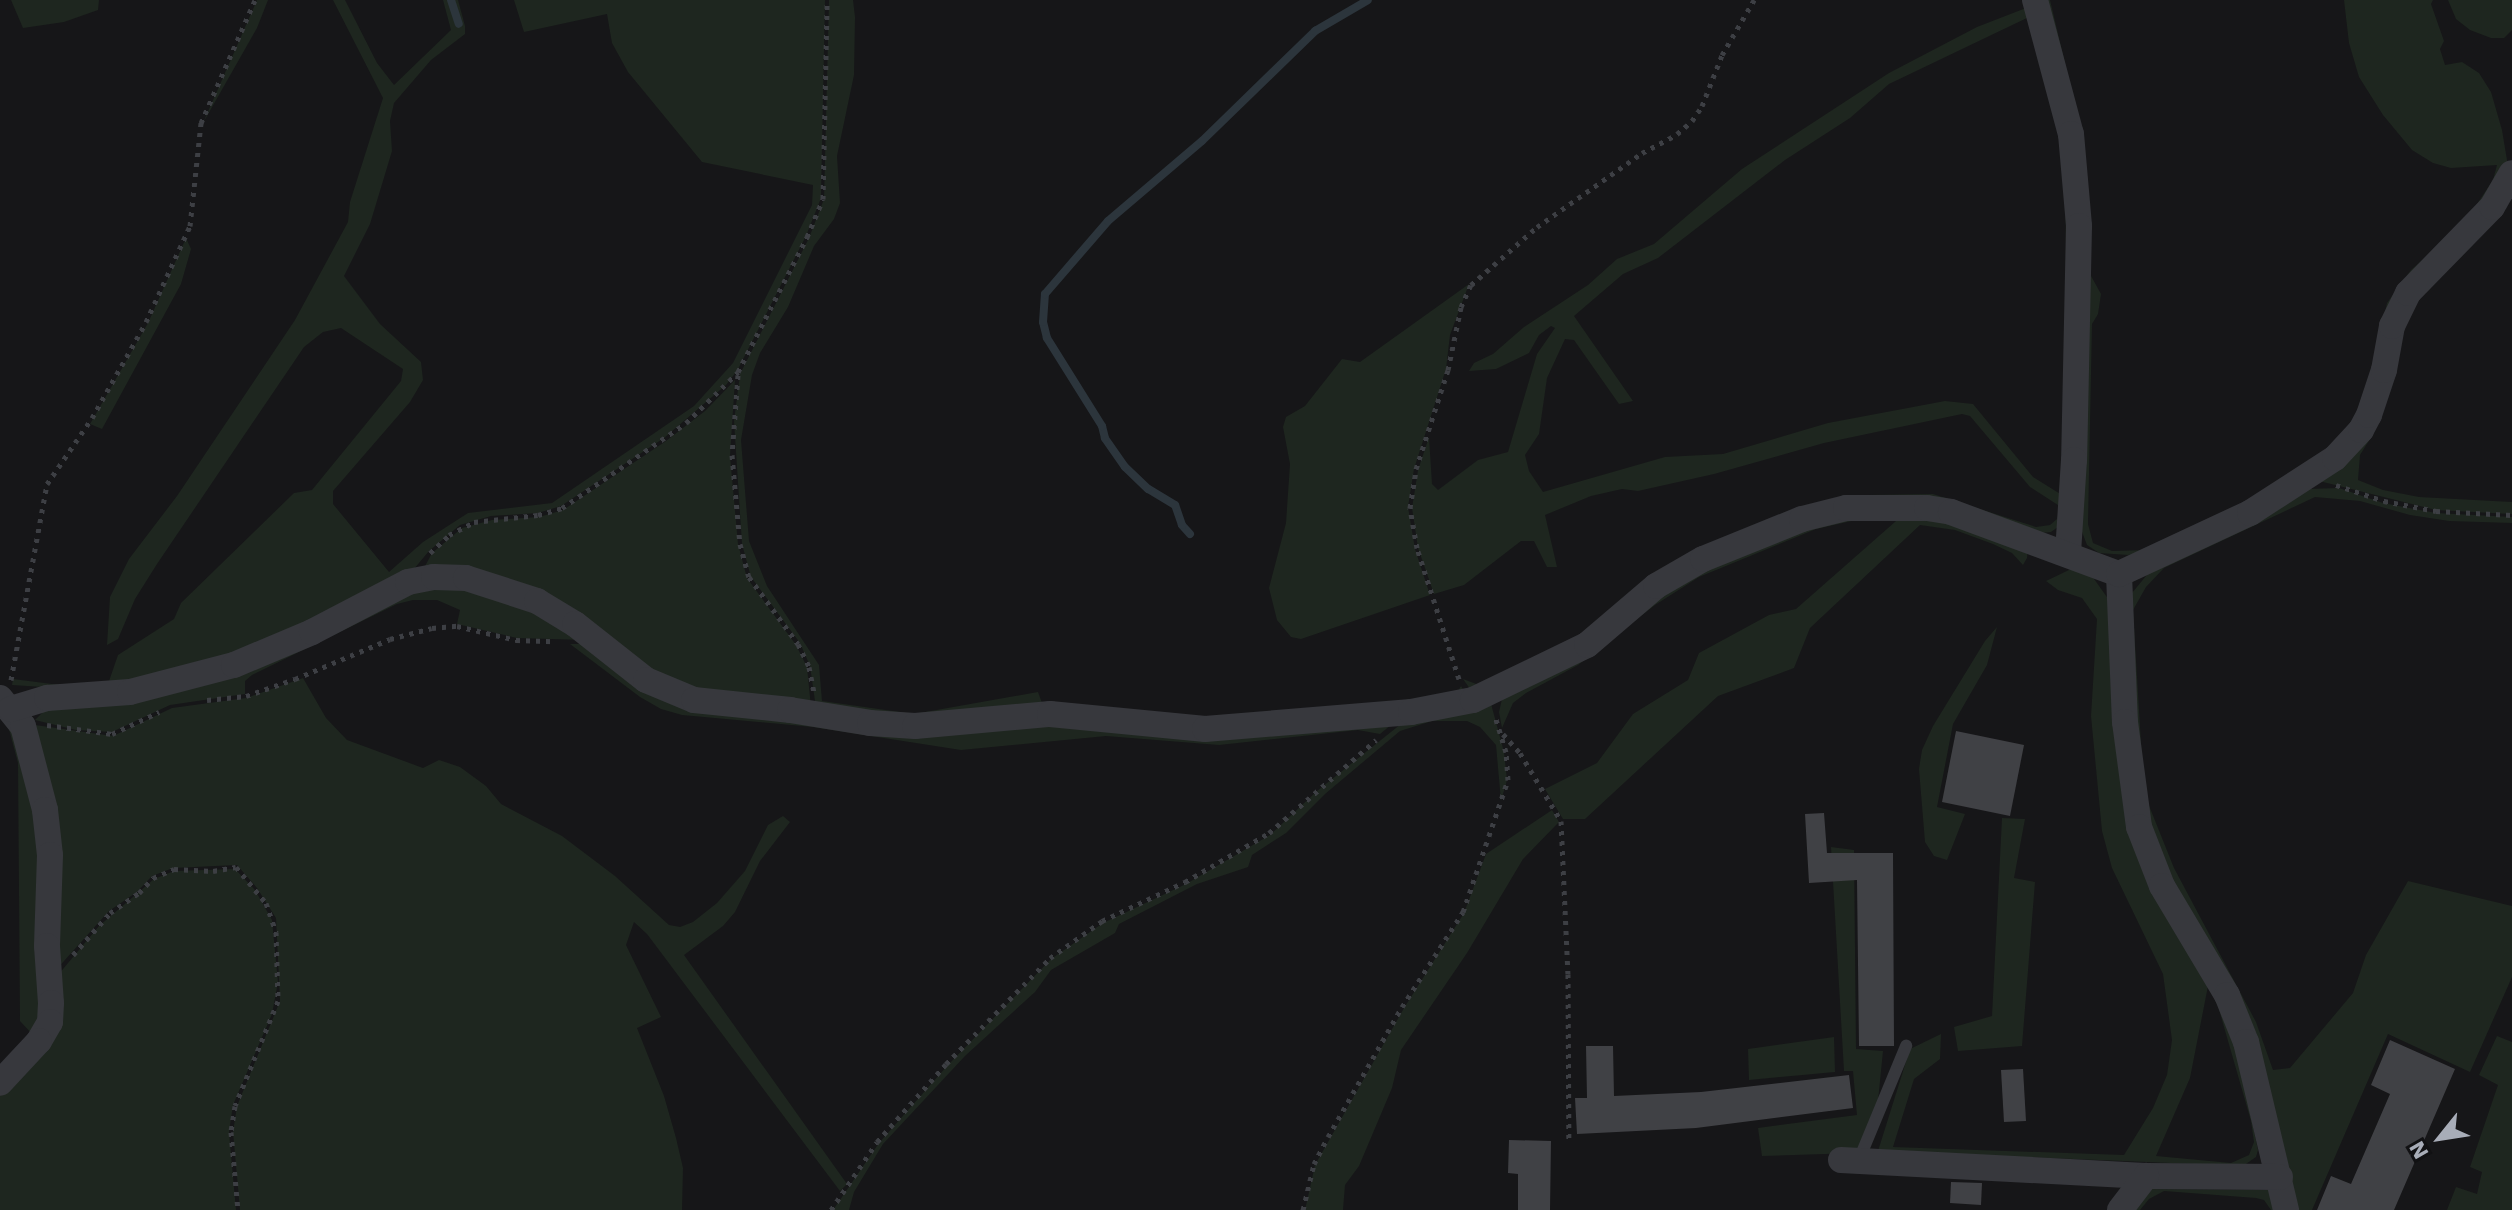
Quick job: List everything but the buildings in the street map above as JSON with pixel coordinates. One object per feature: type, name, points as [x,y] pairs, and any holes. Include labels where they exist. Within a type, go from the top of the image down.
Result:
[{"type":"street","points":[[2035,0],[2071,134],[2079,226],[2074,460],[2068,553]]},
{"type":"street","points":[[0,1083],[39,1041],[50,1022],[51,977],[47,946],[50,855],[45,810],[11,711],[47,698],[155,687],[234,665],[312,632],[408,582],[449,577],[517,592],[556,611],[646,680],[680,696],[870,723],[915,726],[1050,714],[1160,728],[1205,729],[1411,712],[1483,696],[1587,645],[1675,574],[1773,529],[1825,512],[1882,507],[1951,512],[2119,574],[2229,523],[2300,484],[2335,458],[2361,430],[2384,370],[2395,318],[2408,293],[2492,207],[2512,173]]},
{"type":"street","points":[[2119,574],[2125,722],[2139,827],[2162,886],[2227,995],[2242,1031],[2286,1210]]},
{"type":"street","points":[[1850,1161],[2146,1176],[2280,1177]]},
{"type":"street","points":[[2120,1210],[2146,1176]]},
{"type":"lane","points":[[1850,1161],[1906,1046]]},
{"type":"path","points":[[171,707],[112,734],[35,722],[11,711],[9,689],[47,484],[92,418],[146,322],[190,226],[201,123],[255,0]]},
{"type":"path","points":[[408,582],[431,552],[461,527],[492,518],[551,512],[577,499],[695,416],[738,372],[823,199],[827,0]]},
{"type":"path","points":[[1303,1210],[1314,1164],[1328,1137],[1402,1007],[1463,912],[1508,780],[1501,733],[1483,696],[1457,676],[1417,548],[1410,508],[1416,469],[1448,370],[1461,307],[1471,285],[1537,227],[1692,121],[1702,106],[1722,55],[1754,0]]},
{"type":"path","points":[[738,372],[732,455],[740,544],[749,577],[798,644],[809,667],[813,713]]},
{"type":"path","points":[[2300,484],[2340,486],[2384,501],[2436,511],[2512,515]]},
{"type":"path","points":[[193,701],[246,696],[390,639],[432,628],[476,628],[537,643],[595,642]]},
{"type":"path","points":[[831,1210],[894,1122],[1050,958],[1102,921],[1185,882],[1269,833],[1411,712]]},
{"type":"path","points":[[1501,733],[1520,753],[1561,821],[1568,974],[1569,1139]]},
{"type":"path","points":[[51,977],[98,924],[153,878],[174,869],[213,871],[236,867],[256,889],[274,919],[280,982],[274,1015],[235,1106],[231,1132],[238,1210]]},
{"type":"shaded area","points":[[11,0],[99,0],[98,10],[64,22],[23,28]]},
{"type":"shaded area","points":[[257,0],[268,0],[257,28],[203,123]]},
{"type":"shaded area","points":[[333,0],[345,0],[377,63],[394,85],[451,30],[443,0],[449,0],[457,25],[461,23],[453,0],[458,0],[465,26],[465,34],[431,60],[394,103],[390,121],[392,151],[370,224],[344,276],[380,324],[421,362],[423,380],[410,402],[333,491],[333,504],[389,572],[423,542],[468,513],[552,503],[694,406],[733,363],[812,205],[813,185],[702,162],[628,72],[612,43],[607,14],[524,32],[514,0],[825,0],[821,198],[806,236],[737,371],[726,385],[664,438],[561,506],[538,513],[491,516],[460,525],[429,551],[409,575],[269,646],[226,661],[127,688],[103,691],[12,685],[13,679],[52,684],[108,684],[118,655],[174,619],[181,603],[294,493],[312,490],[401,381],[403,369],[341,328],[323,332],[304,347],[157,564],[135,599],[118,639],[107,645],[110,597],[129,559],[177,496],[295,320],[348,222],[350,202],[383,98]]},
{"type":"shaded area","points":[[829,0],[853,0],[855,17],[854,75],[837,156],[840,203],[834,219],[814,246],[788,307],[760,353],[752,375],[741,440],[749,541],[767,586],[819,665],[822,701],[914,714],[1038,692],[1042,703],[1182,719],[1345,708],[1457,693],[1461,686],[1466,694],[1259,720],[937,719],[816,708],[810,666],[800,643],[751,577],[742,544],[734,421],[740,374],[809,238],[824,199]]},
{"type":"shaded area","points":[[2024,0],[2030,0],[2061,121],[2072,179],[2071,412],[2067,513],[2062,524],[2051,532],[2040,533],[1979,513],[1922,500],[1835,506],[1794,515],[1674,569],[1644,587],[1571,648],[1473,693],[1463,679],[1479,685],[1574,644],[1657,572],[1707,544],[1798,509],[1866,495],[1933,494],[2036,527],[2050,525],[2057,519],[2061,507],[2030,487],[1970,416],[1962,414],[1824,443],[1714,474],[1638,491],[1622,489],[1591,496],[1545,515],[1557,567],[1547,567],[1534,541],[1521,541],[1464,585],[1434,594],[1418,548],[1412,508],[1418,470],[1429,437],[1432,484],[1438,490],[1478,460],[1508,452],[1537,354],[1555,328],[1551,326],[1539,335],[1529,353],[1496,369],[1469,371],[1474,363],[1493,354],[1524,327],[1588,285],[1617,259],[1654,244],[1742,169],[1889,73],[1977,27],[2026,8]],"holes":[[[2029,17],[2065,162],[2067,347],[2062,495],[2033,477],[1973,404],[1945,401],[1828,423],[1723,454],[1665,457],[1543,492],[1529,471],[1525,455],[1539,434],[1547,378],[1565,339],[1574,340],[1619,404],[1633,401],[1574,316],[1623,274],[1658,258],[1785,160],[1850,118],[1889,84]]]},
{"type":"shaded area","points":[[2041,0],[2050,0],[2083,139],[2090,274],[2101,294],[2098,314],[2092,324],[2088,524],[2093,543],[2112,551],[2147,550],[2190,534],[2299,475],[2333,446],[2356,415],[2367,392],[2387,303],[2411,270],[2465,222],[2493,180],[2497,165],[2451,168],[2433,163],[2412,150],[2383,115],[2359,77],[2349,43],[2344,0],[2433,0],[2431,4],[2444,41],[2440,49],[2445,65],[2462,62],[2479,73],[2491,92],[2502,130],[2508,166],[2497,189],[2462,234],[2421,268],[2404,289],[2388,319],[2373,391],[2346,436],[2300,477],[2189,537],[2156,551],[2128,555],[2099,553],[2087,545],[2079,524],[2083,216],[2075,133]]},
{"type":"shaded area","points":[[2448,0],[2512,0],[2512,30],[2504,38],[2491,38],[2470,30],[2456,19]]},
{"type":"shaded area","points":[[186,238],[191,249],[181,284],[102,429],[90,424],[148,323]]},
{"type":"shaded area","points":[[2438,275],[2406,315],[2370,439],[2360,455],[2358,480],[2383,490],[2419,497],[2512,502],[2512,514],[2436,510],[2315,480],[2343,457],[2396,327]]},
{"type":"shaded area","points":[[1469,284],[1450,335],[1446,369],[1414,469],[1408,507],[1415,549],[1430,595],[1301,639],[1291,637],[1277,620],[1269,588],[1286,523],[1290,464],[1283,427],[1286,417],[1305,406],[1342,359],[1360,362]]},
{"type":"shaded area","points":[[735,380],[730,456],[738,544],[747,578],[796,645],[807,667],[811,707],[674,687],[596,635],[423,570],[432,553],[462,528],[492,520],[539,517],[563,510],[666,441],[705,411]]},
{"type":"shaded area","points":[[2339,488],[2383,503],[2436,513],[2512,517],[2512,523],[2449,521],[2410,515],[2360,501],[2315,497],[2164,568],[2146,587],[2133,610],[2144,793],[2174,868],[2256,1022],[2273,1070],[2290,1068],[2353,993],[2366,955],[2408,881],[2512,906],[2512,977],[2470,1072],[2388,1034],[2312,1210],[2295,1210],[2277,1130],[2164,873],[2136,785],[2132,593],[2155,565],[2308,489]]},
{"type":"shaded area","points":[[1820,519],[1944,519],[2028,549],[2027,558],[2023,565],[2012,553],[1993,544],[1955,530],[1920,525],[1810,628],[1794,668],[1718,696],[1585,819],[1563,819],[1545,789],[1597,763],[1633,714],[1688,680],[1699,653],[1769,615],[1796,609],[1896,521],[1856,520],[1816,529],[1699,577],[1655,605],[1578,665],[1526,693],[1513,703],[1502,728],[1499,712],[1502,699],[1654,594]]},
{"type":"shaded area","points":[[2071,569],[2092,576],[2109,600],[2121,763],[2232,1026],[2258,1150],[2256,1157],[2243,1166],[1878,1151],[1910,1049],[1941,1034],[1940,1059],[1914,1079],[1893,1147],[2124,1155],[2153,1108],[2167,1075],[2172,1040],[2163,974],[2112,868],[2102,831],[2091,716],[2097,619],[2082,598],[2058,590],[2046,581]],"holes":[[[2208,986],[2218,1006],[2251,1121],[2254,1142],[2249,1155],[2231,1163],[2156,1156],[2190,1078]]]},
{"type":"shaded area","points":[[414,587],[500,593],[585,640],[517,638],[457,624],[460,610],[437,600],[413,600],[397,604],[252,675],[245,681],[245,694],[170,705],[112,732],[76,730],[35,720],[47,708],[108,700]]},
{"type":"shaded area","points":[[1997,627],[1987,665],[1953,724],[1937,807],[1965,814],[1947,860],[1934,856],[1925,842],[1919,769],[1922,750],[1933,726],[1985,641]]},
{"type":"shaded area","points":[[570,644],[588,644],[636,680],[835,721],[1402,716],[1380,734],[1358,730],[1219,745],[1106,736],[961,750],[813,727],[682,715],[661,709],[640,697]]},
{"type":"shaded area","points":[[303,678],[326,718],[347,740],[423,768],[439,760],[460,767],[486,786],[501,804],[562,836],[615,876],[669,925],[680,927],[693,922],[717,903],[745,871],[768,825],[783,816],[790,822],[760,861],[735,912],[723,926],[684,955],[847,1184],[840,1191],[647,934],[634,922],[626,945],[661,1017],[637,1028],[664,1096],[676,1138],[683,1168],[682,1210],[240,1210],[233,1132],[237,1106],[280,1001],[276,918],[257,888],[237,865],[173,868],[152,876],[137,892],[109,911],[55,971],[35,725],[113,736],[172,708],[246,698]]},
{"type":"shaded area","points":[[1490,700],[1504,752],[1507,780],[1501,801],[1496,745],[1480,727],[1467,721],[1432,721],[1400,731],[1325,794],[1286,833],[1252,855],[1248,867],[1197,884],[1119,924],[1115,933],[1051,970],[1035,992],[965,1056],[883,1144],[854,1192],[849,1210],[833,1210],[879,1143],[947,1066],[1051,959],[1103,923],[1186,884],[1270,835],[1317,791],[1411,716]]},
{"type":"shaded area","points":[[6,718],[33,786],[49,984],[32,1034],[20,1021],[18,763]]},
{"type":"shaded area","points":[[1552,810],[1559,822],[1523,859],[1467,953],[1401,1050],[1392,1088],[1359,1166],[1345,1185],[1343,1210],[1305,1210],[1315,1165],[1404,1008],[1464,913],[1486,854]]},
{"type":"shaded area","points":[[2002,818],[2025,819],[2014,878],[2035,882],[2022,1046],[1958,1051],[1954,1027],[1992,1016]]},
{"type":"shaded area","points":[[1831,847],[1854,850],[1856,1049],[1883,1051],[1878,1101],[1856,1153],[1762,1156],[1758,1128],[1857,1115],[1853,1071],[1844,1071]]},
{"type":"shaded area","points":[[235,869],[255,890],[272,920],[278,982],[272,1014],[233,1105],[229,1132],[236,1210],[0,1210],[0,1090],[30,1059],[58,975],[99,926],[154,879],[174,871]]},
{"type":"shaded area","points":[[2497,1036],[2512,1042],[2512,1210],[2447,1210],[2456,1187],[2477,1194],[2482,1172],[2470,1167],[2498,1085],[2479,1075]]},
{"type":"shaded area","points":[[1834,1037],[1835,1072],[1749,1080],[1748,1049]]},
{"type":"shaded area","points":[[2145,1189],[2272,1190],[2282,1210],[2271,1210],[2264,1200],[2256,1198],[2164,1191],[2149,1199],[2140,1210],[2129,1210]]},
{"type":"waterway","points":[[451,0],[459,24]]},
{"type":"waterway","points":[[1190,534],[1182,525],[1175,505],[1148,489],[1125,467],[1105,438],[1102,426],[1047,338],[1043,322],[1045,294],[1108,221],[1202,141],[1315,31],[1368,0]]}]
